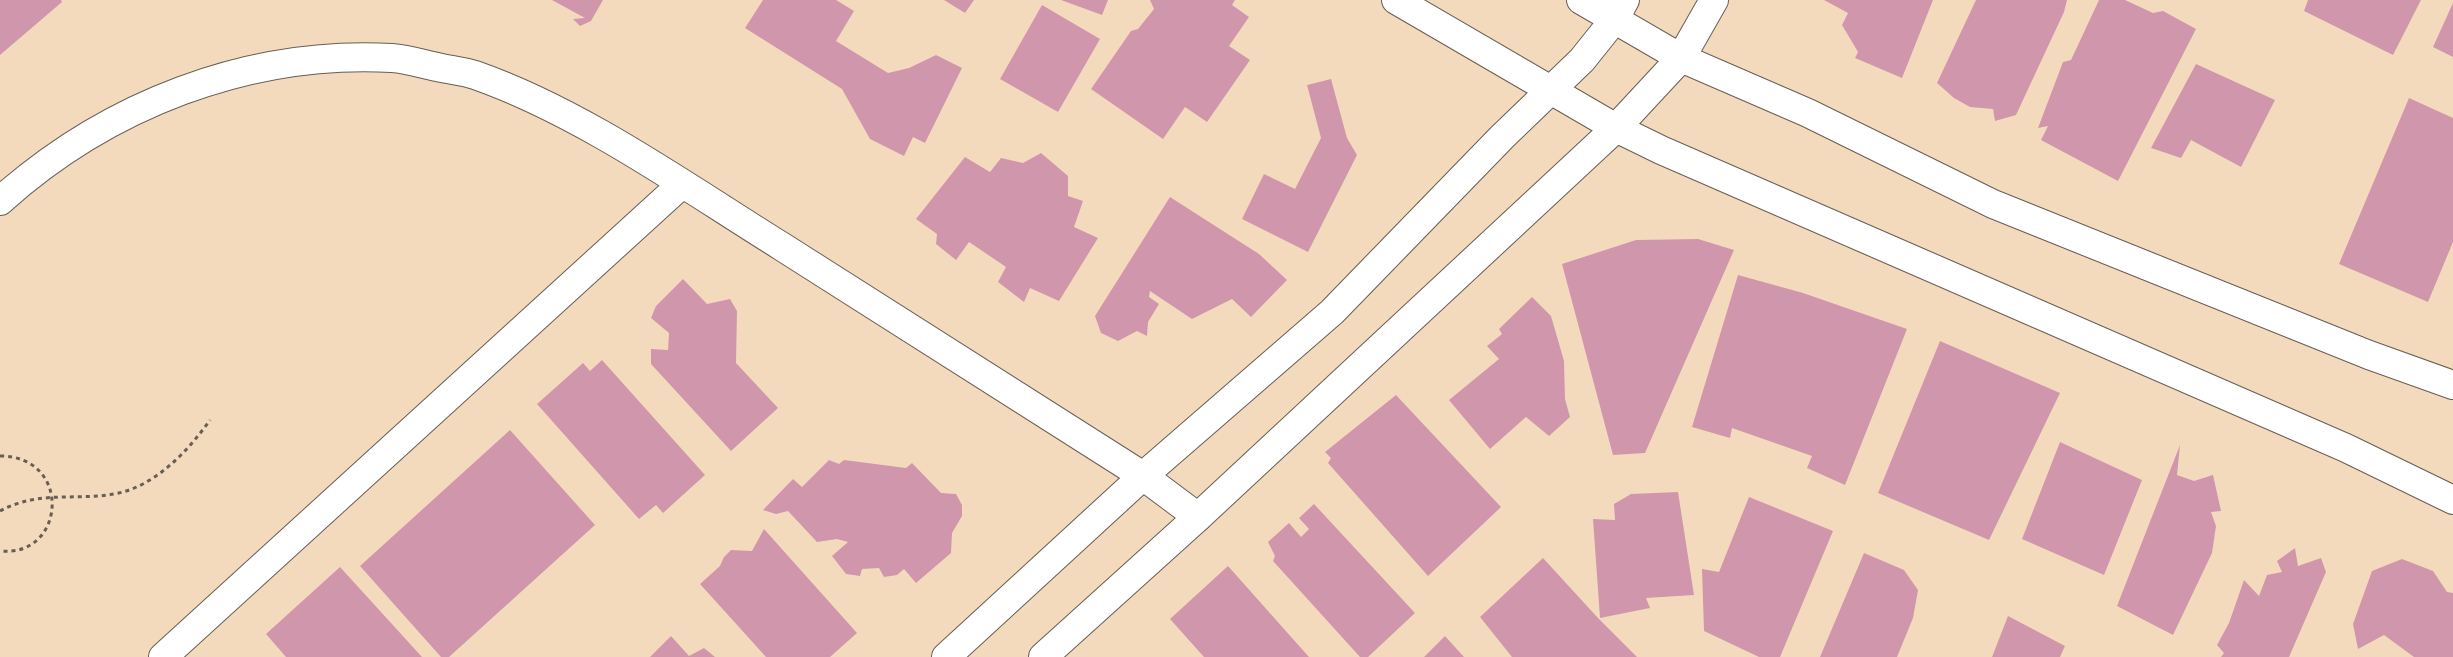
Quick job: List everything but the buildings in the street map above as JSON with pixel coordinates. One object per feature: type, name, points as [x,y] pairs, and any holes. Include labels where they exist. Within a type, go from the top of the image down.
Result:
[{"type":"street","points":[[1396,0],[1616,128],[1661,150],[2346,448],[2453,500]]},
{"type":"street","points":[[1581,0],[1620,10],[1681,58],[1808,114],[1993,204],[2369,355],[2453,385]]},
{"type":"street","points":[[1043,657],[1198,517],[1616,128],[1681,58],[1714,0]]},
{"type":"street","points":[[946,657],[1143,476],[1332,312],[1496,144],[1582,60],[1620,10]]},
{"type":"street","points":[[0,201],[44,164],[90,134],[138,108],[188,87],[242,72],[316,59],[395,58],[474,75],[567,115],[682,184],[1143,476],[1198,517]]},
{"type":"street","points":[[163,657],[682,184]]},
{"type":"path","points":[[0,511],[22,501],[119,493],[146,483],[164,470],[196,440],[210,420]]},
{"type":"path","points":[[0,456],[13,456],[28,461],[40,470],[49,482],[53,497],[53,511],[48,525],[41,536],[30,546],[16,551],[0,551]]}]
